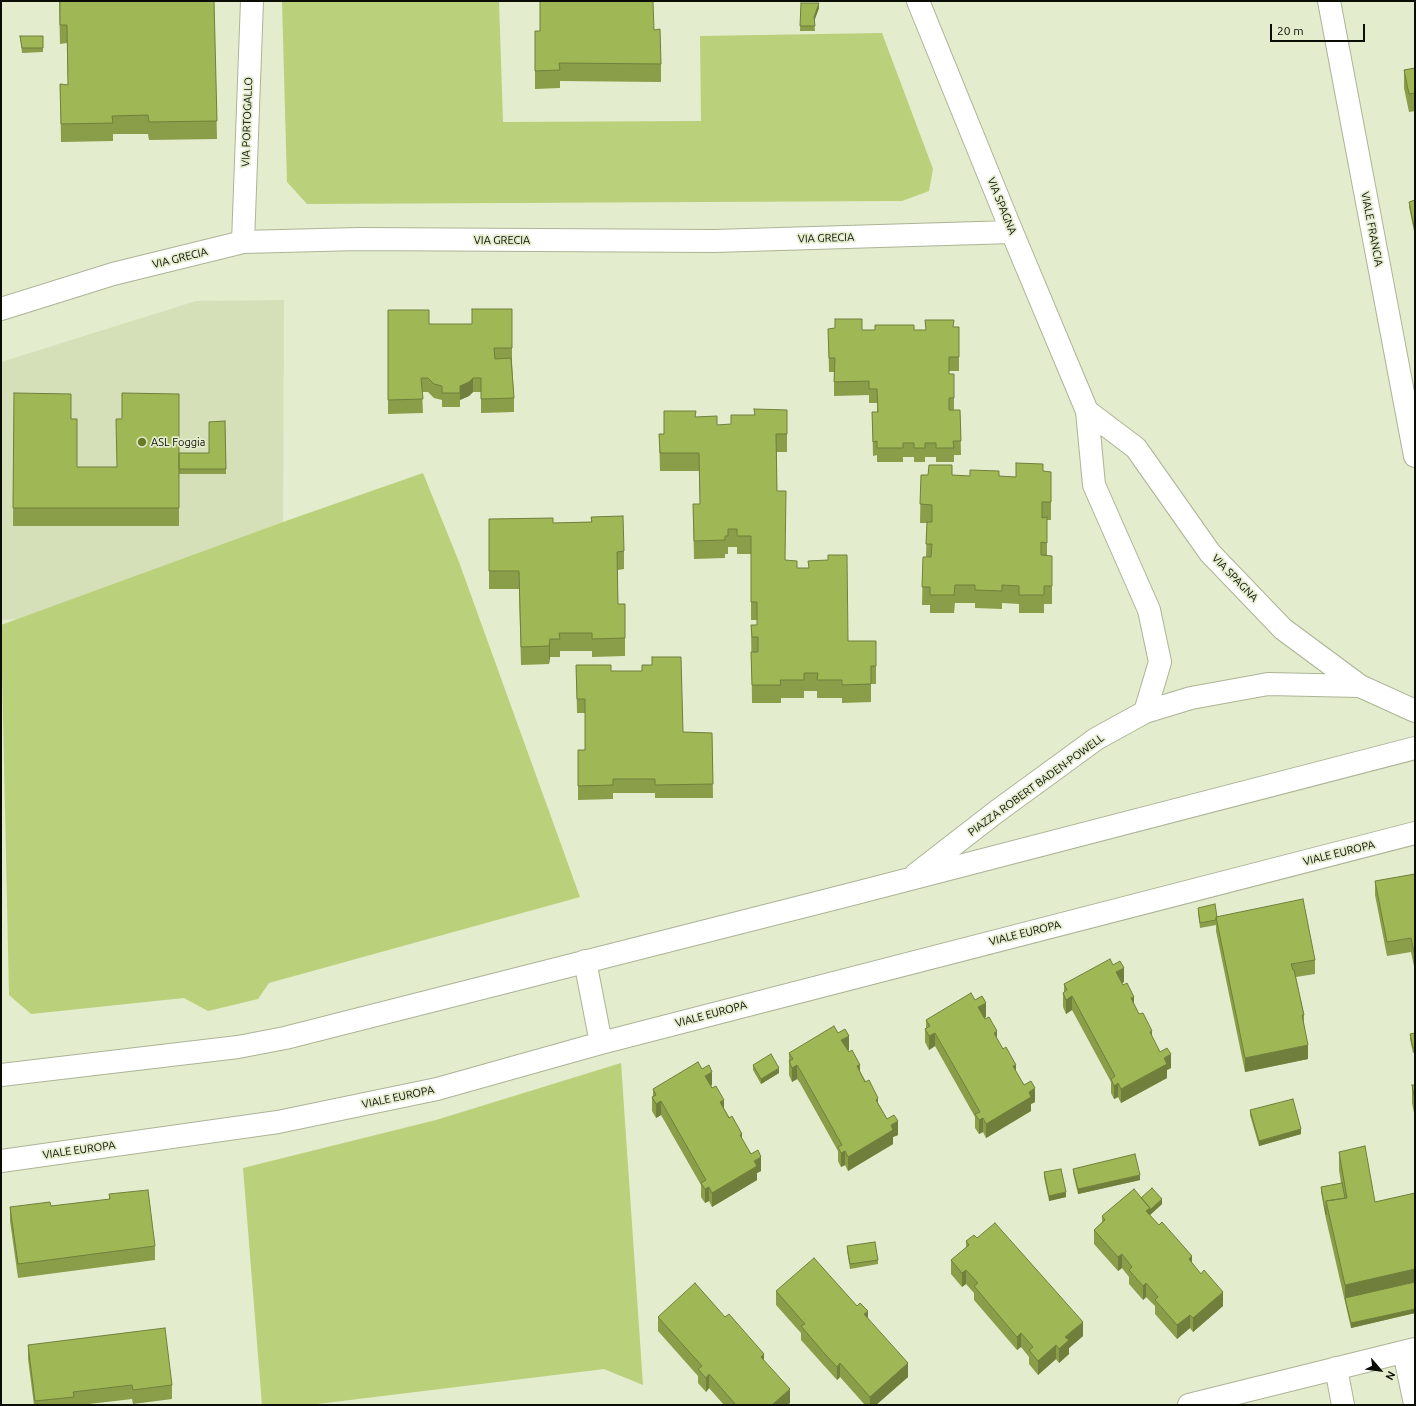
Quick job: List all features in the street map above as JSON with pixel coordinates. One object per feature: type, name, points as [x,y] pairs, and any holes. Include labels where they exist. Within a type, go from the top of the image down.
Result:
[{"type":"street","name":"VIA PORTOGALLO","points":[[243,242],[252,1]]},
{"type":"street","name":"VIA SPAGNA","points":[[918,1],[1087,411],[1094,485],[1149,610],[1160,662],[1145,712]]},
{"type":"street","name":"VIALE FRANCIA","points":[[1329,1],[1415,456]]},
{"type":"street","name":"VIA GRECIA","points":[[1,309],[113,274],[243,242],[359,239],[714,241],[1012,232]]},
{"type":"street","name":"VIA SPAGNA","points":[[1087,411],[1136,448],[1210,553],[1283,628],[1360,686],[1415,711]]},
{"type":"street","name":"PIAZZA ROBERT BADEN-POWELL","points":[[910,879],[996,812],[1096,739],[1145,712],[1191,698],[1268,684],[1360,686]]},
{"type":"street","points":[[1,1075],[238,1047],[293,1036],[910,879],[1415,748]]},
{"type":"street","name":"VIALE EUROPA","points":[[1,1161],[278,1122],[437,1089],[601,1043],[1415,833]]},
{"type":"street","points":[[584,961],[601,1043]]},
{"type":"street","points":[[1189,1405],[1409,1350],[1415,1404]]},
{"type":"street","points":[[1336,1368],[1343,1405]]},
{"type":"shaded area","name":"ASL Foggia","points":[[284,300],[283,522],[19,619],[1,620],[1,362],[196,301]]},
{"type":"green space","points":[[282,1],[499,1],[503,122],[701,121],[700,36],[882,33],[933,169],[929,191],[902,201],[307,204],[287,182]]},
{"type":"green space","points":[[423,473],[459,562],[580,897],[269,983],[258,999],[208,1011],[184,998],[31,1014],[9,995],[1,625],[283,522]]},
{"type":"green space","points":[[621,1063],[643,1385],[604,1369],[309,1405],[262,1405],[243,1168],[436,1120]]},
{"type":"building","points":[[60,1],[214,1],[217,121],[149,122],[148,115],[112,116],[113,123],[61,124],[60,84],[68,85],[67,25],[60,25]]},
{"type":"building","points":[[540,1],[653,1],[654,30],[660,29],[661,64],[559,63],[560,70],[535,71],[535,31],[540,31]]},
{"type":"building","points":[[801,3],[819,3],[814,17],[815,26],[800,26]]},
{"type":"building","points":[[20,36],[43,36],[43,48],[22,48]]},
{"type":"building","points":[[1415,68],[1415,93],[1409,94],[1404,70]]},
{"type":"building","points":[[1415,200],[1415,231],[1409,202]]},
{"type":"building","points":[[472,309],[512,309],[512,348],[494,348],[495,359],[511,358],[514,398],[481,399],[481,378],[473,378],[469,382],[460,386],[460,393],[442,393],[442,386],[434,384],[428,378],[421,378],[423,399],[388,400],[388,310],[429,310],[429,324],[472,324]]},
{"type":"building","points":[[835,319],[862,319],[862,330],[875,330],[875,325],[914,325],[914,330],[926,330],[925,320],[954,320],[953,327],[959,327],[959,357],[949,357],[949,374],[954,374],[954,398],[949,398],[949,410],[960,410],[961,441],[953,441],[954,448],[936,448],[936,443],[925,443],[925,448],[914,448],[914,443],[903,443],[903,448],[877,448],[877,441],[873,442],[872,412],[878,412],[877,389],[869,389],[869,381],[834,382],[835,358],[829,358],[828,329],[835,328]]},
{"type":"building","points":[[14,393],[71,394],[71,419],[77,419],[77,467],[117,467],[116,419],[122,419],[122,393],[179,394],[179,508],[13,508]]},
{"type":"building","points":[[754,409],[787,410],[787,434],[776,434],[777,491],[786,491],[785,560],[797,561],[797,568],[809,568],[808,561],[828,560],[828,555],[847,555],[848,641],[876,641],[876,666],[871,666],[871,684],[842,685],[842,680],[817,680],[818,673],[804,673],[804,680],[780,680],[781,685],[752,685],[751,652],[758,652],[758,637],[752,637],[751,625],[757,625],[757,602],[751,602],[751,536],[737,536],[737,529],[728,529],[728,536],[725,536],[725,540],[694,541],[693,504],[700,504],[699,453],[660,453],[659,434],[664,434],[664,411],[696,411],[695,417],[717,416],[717,425],[731,424],[731,415],[755,415]]},
{"type":"building","points":[[225,421],[226,469],[179,469],[179,453],[209,453],[209,422]]},
{"type":"building","points":[[1016,463],[1043,464],[1043,471],[1051,472],[1051,502],[1042,502],[1042,518],[1047,517],[1047,543],[1041,542],[1041,555],[1052,556],[1052,586],[1044,586],[1044,595],[1019,595],[1019,586],[1002,585],[1002,591],[975,590],[975,585],[955,585],[954,595],[930,595],[930,587],[922,587],[923,557],[931,557],[932,544],[926,544],[927,522],[932,522],[932,505],[920,504],[921,475],[928,475],[929,465],[952,465],[952,475],[970,476],[970,470],[999,471],[999,476],[1016,477]]},
{"type":"building","points":[[623,516],[624,551],[617,552],[618,604],[625,604],[625,638],[592,639],[592,633],[559,633],[560,639],[550,639],[549,646],[521,647],[519,571],[489,571],[489,519],[553,518],[553,523],[592,522],[591,517]]},
{"type":"building","points":[[652,657],[681,657],[683,732],[712,733],[713,784],[655,785],[655,779],[613,779],[613,785],[578,786],[578,750],[585,750],[585,699],[577,699],[576,665],[611,665],[611,671],[642,671],[642,665],[652,665]]},
{"type":"building","points":[[1415,874],[1415,957],[1411,938],[1387,942],[1375,881]]},
{"type":"building","points":[[1303,899],[1315,960],[1291,964],[1294,970],[1304,1015],[1302,1015],[1308,1045],[1245,1058],[1216,917]]},
{"type":"building","points":[[1215,904],[1216,920],[1200,923],[1198,908]]},
{"type":"building","points":[[1110,959],[1113,965],[1120,961],[1124,968],[1116,972],[1123,985],[1127,983],[1134,997],[1131,998],[1139,1014],[1143,1013],[1160,1052],[1167,1048],[1171,1054],[1164,1058],[1167,1064],[1121,1089],[1118,1083],[1114,1086],[1111,1079],[1115,1076],[1072,996],[1066,1000],[1063,993],[1067,990],[1064,984]]},
{"type":"building","points":[[971,993],[975,1000],[982,996],[986,1003],[978,1007],[985,1019],[989,1017],[997,1031],[994,1033],[1003,1049],[1006,1047],[1016,1065],[1013,1066],[1024,1085],[1031,1081],[1035,1088],[1029,1092],[1031,1097],[986,1124],[983,1118],[979,1120],[975,1114],[980,1112],[935,1033],[929,1036],[925,1029],[930,1026],[926,1020]]},
{"type":"building","points":[[834,1026],[838,1033],[845,1029],[849,1036],[841,1040],[849,1052],[852,1050],[860,1065],[857,1066],[865,1082],[869,1080],[878,1098],[876,1100],[887,1119],[894,1115],[898,1121],[891,1125],[893,1130],[848,1157],[845,1151],[841,1153],[838,1147],[842,1145],[797,1065],[792,1068],[789,1061],[793,1059],[789,1053]]},
{"type":"building","points":[[1415,1033],[1415,1048],[1413,1048],[1410,1034]]},
{"type":"building","points":[[771,1054],[779,1068],[761,1079],[753,1065]]},
{"type":"building","points":[[698,1062],[702,1069],[709,1065],[712,1072],[705,1076],[712,1088],[716,1086],[724,1100],[720,1102],[729,1118],[732,1116],[742,1134],[740,1135],[751,1154],[758,1150],[761,1157],[754,1161],[757,1166],[712,1193],[709,1187],[705,1189],[701,1183],[706,1180],[661,1101],[656,1104],[652,1097],[656,1095],[653,1089]]},
{"type":"building","points":[[1412,1085],[1415,1085],[1415,1100]]},
{"type":"building","points":[[1293,1099],[1301,1129],[1259,1141],[1250,1110]]},
{"type":"building","points":[[1365,1146],[1375,1202],[1415,1193],[1415,1269],[1345,1285],[1326,1201],[1347,1198],[1339,1152]]},
{"type":"building","points":[[1135,1154],[1140,1175],[1078,1189],[1073,1169]]},
{"type":"building","points":[[1061,1169],[1066,1192],[1049,1196],[1044,1172]]},
{"type":"building","points":[[1342,1183],[1345,1198],[1326,1201],[1326,1215],[1321,1187]]},
{"type":"building","points":[[1152,1188],[1162,1199],[1150,1210],[1141,1198]]},
{"type":"building","points":[[1134,1189],[1150,1208],[1146,1211],[1159,1225],[1162,1222],[1192,1256],[1189,1259],[1201,1274],[1204,1270],[1223,1292],[1193,1318],[1190,1315],[1177,1325],[1155,1300],[1158,1297],[1146,1283],[1143,1286],[1129,1270],[1132,1267],[1122,1254],[1118,1257],[1094,1230],[1105,1220],[1102,1216]]},
{"type":"building","points":[[148,1190],[155,1246],[18,1264],[10,1207],[50,1202],[51,1206],[110,1199],[109,1194]]},
{"type":"building","points":[[995,1223],[1083,1322],[1065,1337],[1069,1340],[1059,1349],[1056,1345],[1038,1361],[1029,1350],[1033,1347],[1021,1333],[1017,1337],[974,1286],[978,1283],[966,1270],[962,1273],[951,1260],[969,1245],[966,1241],[974,1235],[977,1238]]},
{"type":"building","points":[[875,1242],[878,1260],[850,1264],[847,1246]]},
{"type":"building","points":[[814,1258],[857,1306],[860,1303],[868,1311],[864,1314],[908,1363],[870,1397],[840,1363],[837,1367],[824,1353],[801,1326],[805,1324],[776,1291]]},
{"type":"building","points":[[1415,1282],[1415,1309],[1351,1323],[1345,1298]]},
{"type":"building","points":[[695,1283],[725,1317],[729,1314],[764,1354],[761,1357],[790,1389],[772,1405],[736,1405],[709,1374],[706,1378],[698,1369],[702,1366],[658,1317]]},
{"type":"building","points":[[165,1328],[172,1385],[133,1390],[132,1385],[73,1392],[74,1397],[35,1401],[28,1345]]},
{"type":"place","name":"ASL Foggia","points":[[142,442]]}]
